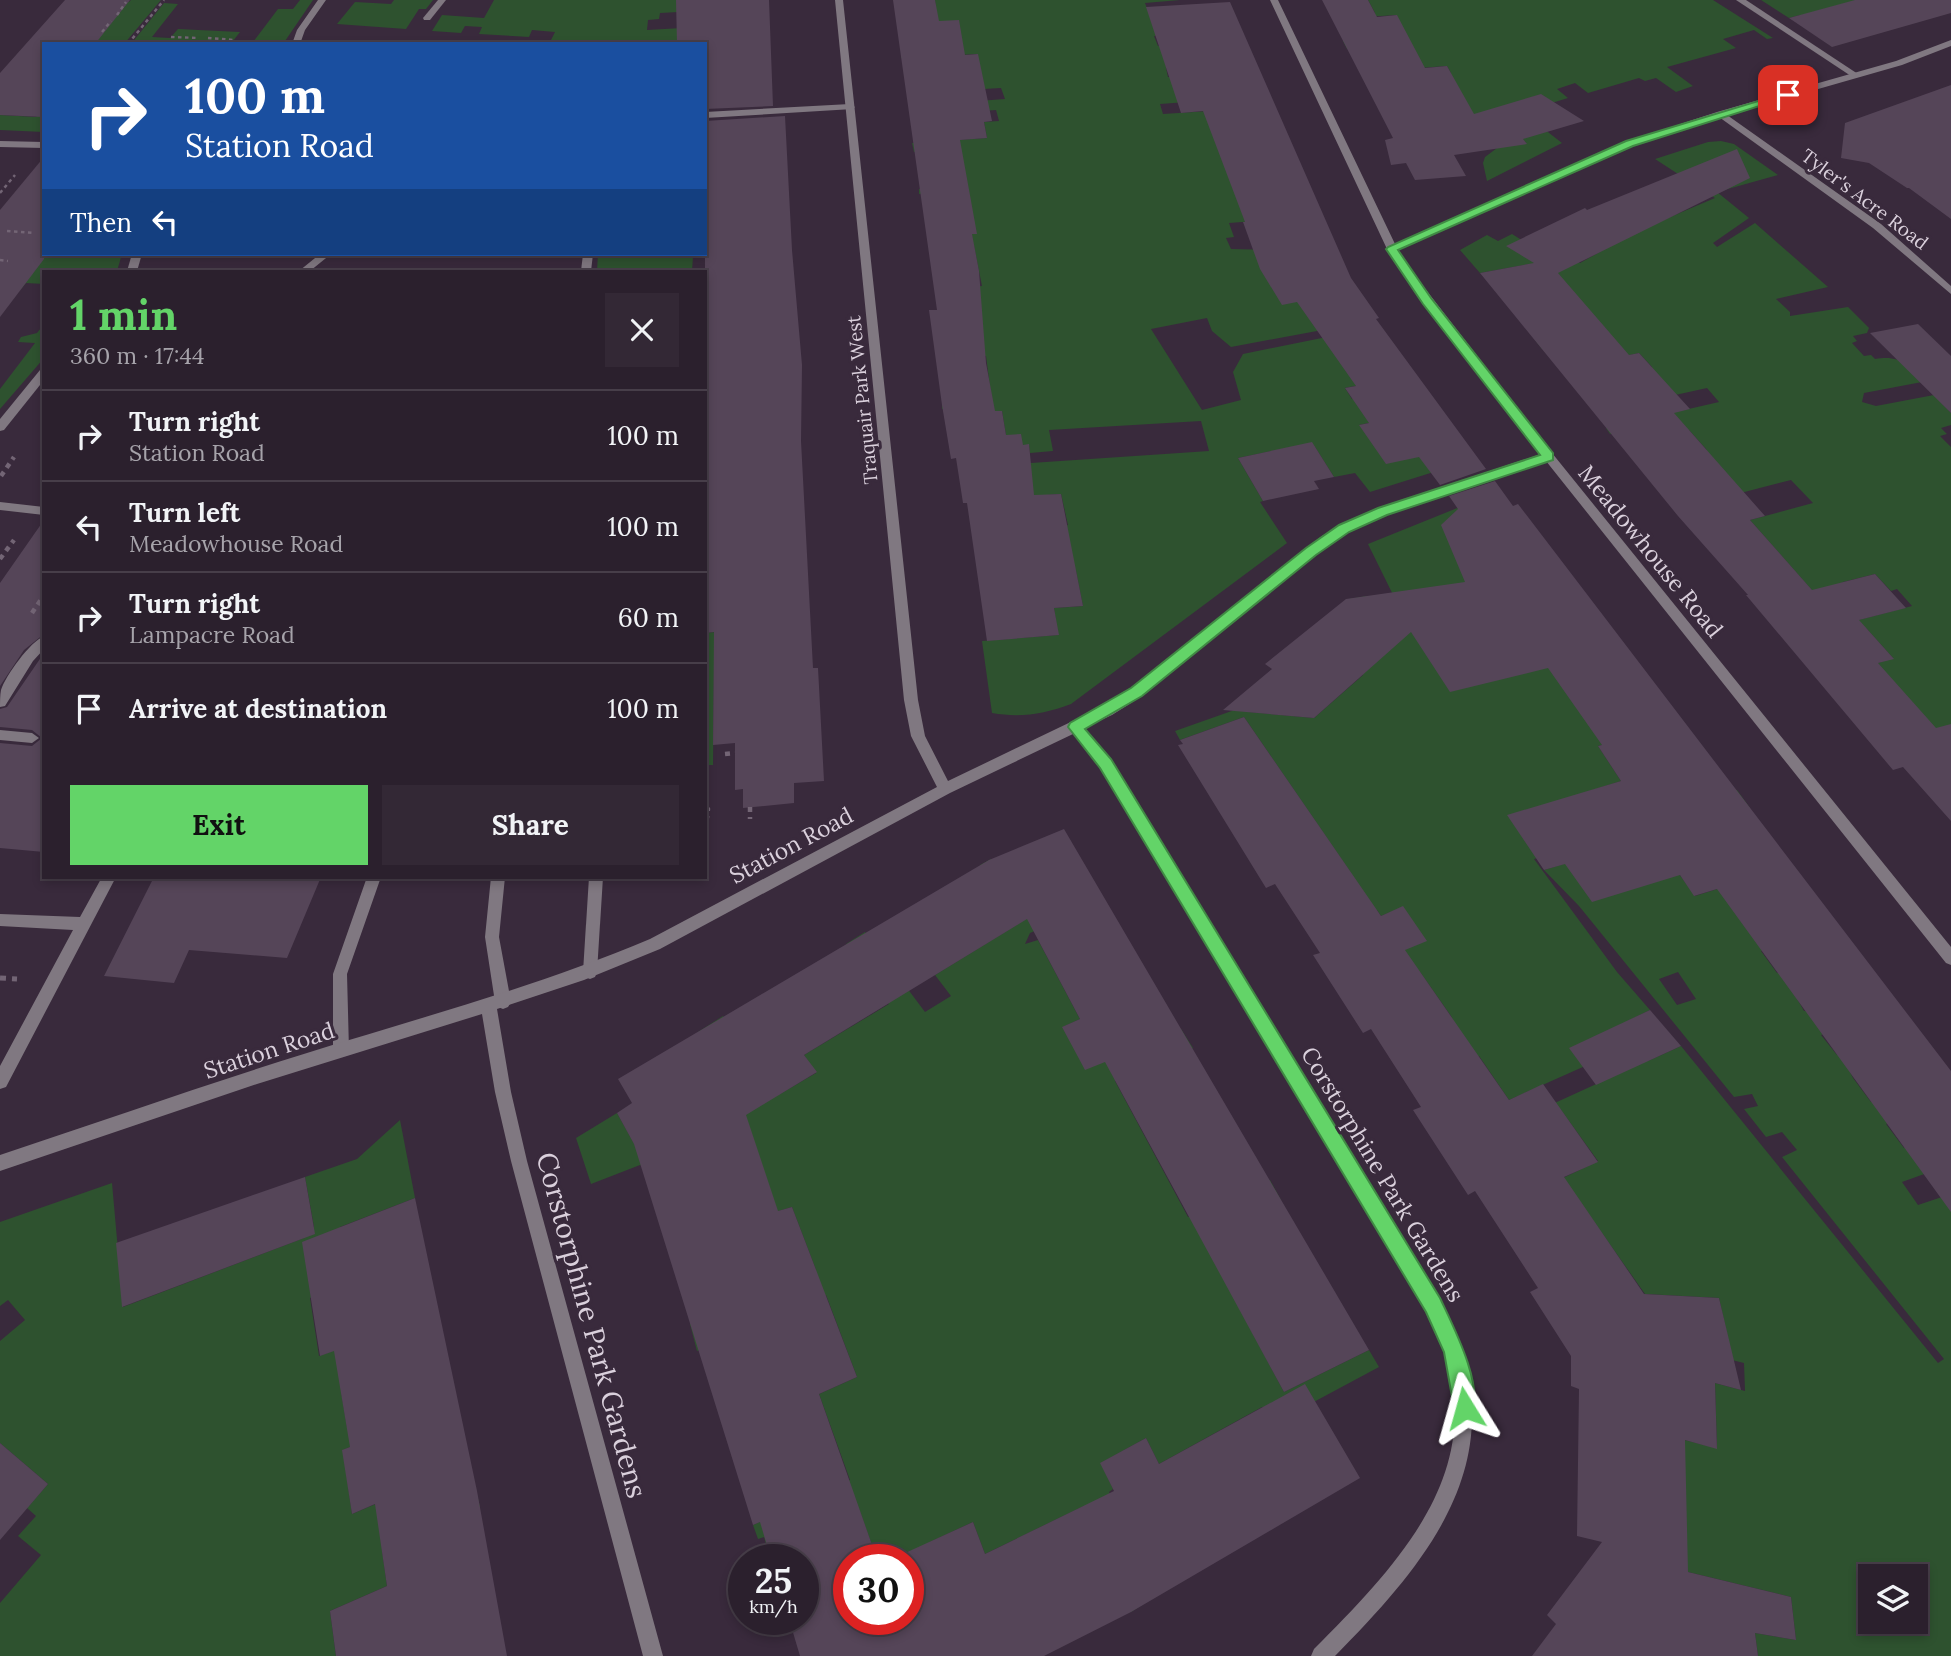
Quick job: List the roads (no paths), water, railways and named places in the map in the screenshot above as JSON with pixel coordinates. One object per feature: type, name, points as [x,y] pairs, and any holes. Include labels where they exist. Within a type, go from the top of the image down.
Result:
[{"type":"street","points":[[297,42],[301,30],[322,0]]},
{"type":"street","points":[[427,18],[442,0]]},
{"type":"street","name":"Traquair Park West","points":[[839,0],[912,710],[926,756],[944,789]]},
{"type":"street","name":"Meadowhouse Road","points":[[1274,0],[1392,249],[1427,301],[1951,958]]},
{"type":"street","points":[[1740,0],[1857,76]]},
{"type":"street","points":[[1392,249],[1629,144],[1720,114],[1857,76],[1951,43]]},
{"type":"street","points":[[707,115],[850,107]]},
{"type":"street","name":"Tyler's Acre Road","points":[[1720,114],[1857,211],[1910,253],[1951,291]]},
{"type":"street","points":[[0,144],[42,145]]},
{"type":"street","points":[[305,270],[323,256]]},
{"type":"street","points":[[0,427],[42,374]]},
{"type":"street","name":"Station Road","points":[[0,1163],[341,1050],[496,1004],[590,972],[655,944],[944,789],[1075,727],[1137,692],[1318,545],[1344,529],[1394,507],[1548,456]]},
{"type":"street","points":[[0,506],[42,511]]},
{"type":"street","points":[[0,702],[28,658],[42,642]]},
{"type":"street","name":"Corstorphine Park Gardens","points":[[1075,727],[1105,764],[1329,1130],[1444,1325],[1459,1370],[1465,1408],[1464,1435],[1461,1458],[1445,1500],[1406,1562],[1359,1619],[1321,1656]]},
{"type":"street","points":[[0,736],[32,738]]},
{"type":"street","points":[[0,1082],[108,879]]},
{"type":"street","points":[[341,1050],[340,974],[373,879]]},
{"type":"street","name":"Corstorphine Park Gardens","points":[[498,879],[492,937],[500,1082],[653,1656]]},
{"type":"street","points":[[590,972],[596,879]]},
{"type":"street","points":[[0,920],[84,924]]}]
